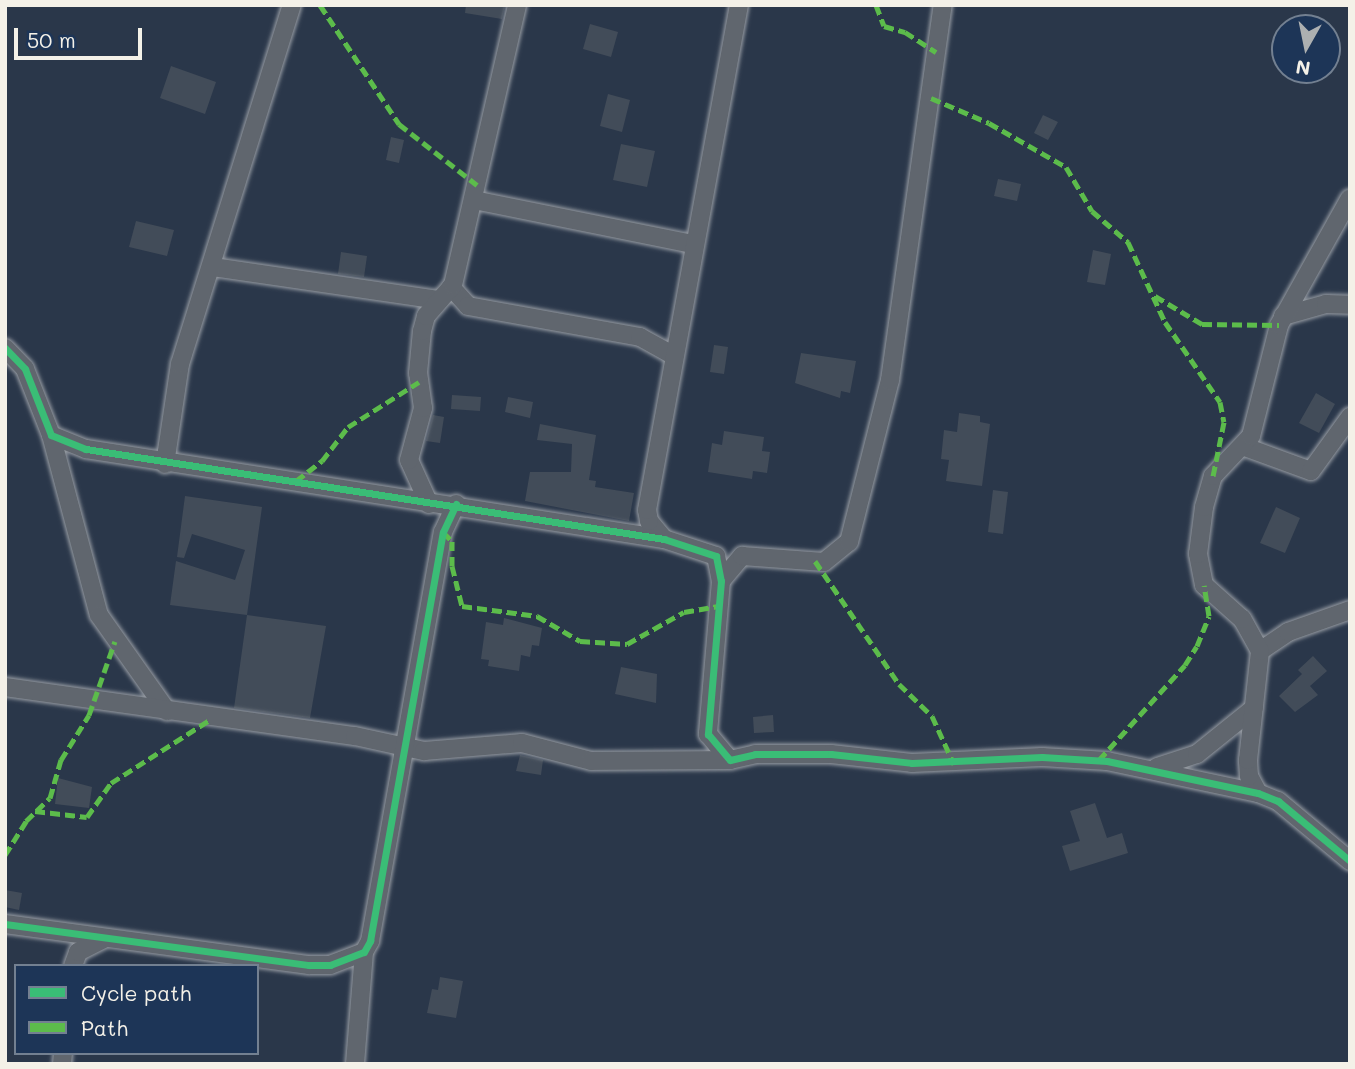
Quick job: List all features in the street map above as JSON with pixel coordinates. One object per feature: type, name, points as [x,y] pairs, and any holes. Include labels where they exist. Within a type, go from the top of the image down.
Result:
[{"type":"street","points":[[165,464],[180,363],[213,267],[292,5]]},
{"type":"street","points":[[429,504],[410,460],[423,408],[418,373],[422,331],[426,316],[445,293],[474,200],[517,5]]},
{"type":"street","points":[[664,539],[649,521],[647,510],[692,244],[739,5]]},
{"type":"street","points":[[720,581],[742,556],[824,562],[849,542],[890,380],[943,5]]},
{"type":"street","points":[[1258,793],[1249,776],[1260,651],[1242,619],[1204,585],[1198,554],[1213,477],[1245,447],[1257,420],[1283,316],[1350,198]]},
{"type":"street","points":[[474,200],[692,244]]},
{"type":"street","points":[[213,267],[445,293],[468,306],[640,337],[673,355]]},
{"type":"street","points":[[1283,316],[1326,304],[1350,305]]},
{"type":"street","points":[[5,348],[25,369],[51,435],[99,615],[167,711]]},
{"type":"street","points":[[1245,447],[1311,471],[1350,417]]},
{"type":"street","points":[[51,435],[86,449],[165,464],[317,484],[429,504],[456,504],[664,539],[716,556],[720,581],[707,722],[708,734],[730,760]]},
{"type":"street","points":[[355,1064],[364,952],[370,941],[401,748],[443,531],[456,504]]},
{"type":"street","points":[[1260,651],[1288,632],[1350,610]]},
{"type":"street","points":[[5,687],[355,736],[401,748],[450,751],[522,743],[591,761],[730,760],[755,754],[831,754],[954,764],[1074,757],[1153,769],[1258,793],[1278,802],[1350,861]]},
{"type":"street","points":[[1153,769],[1197,754],[1254,708]]},
{"type":"street","points":[[5,924],[309,965],[330,965],[364,952]]},
{"type":"street","points":[[74,964],[78,952],[108,937]]},
{"type":"building","points":[[466,5],[505,5],[502,19],[465,13]]},
{"type":"building","points":[[590,24],[618,32],[611,57],[583,49]]},
{"type":"building","points":[[171,66],[216,82],[205,114],[160,98]]},
{"type":"building","points":[[608,94],[630,100],[622,132],[600,126]]},
{"type":"building","points":[[1043,115],[1058,122],[1048,140],[1034,133]]},
{"type":"building","points":[[391,137],[404,140],[399,163],[386,160]]},
{"type":"building","points":[[621,144],[655,151],[647,187],[613,180]]},
{"type":"building","points":[[998,179],[1021,184],[1017,201],[994,196]]},
{"type":"building","points":[[136,221],[174,230],[167,256],[129,247]]},
{"type":"building","points":[[1093,250],[1111,254],[1105,285],[1087,282]]},
{"type":"building","points":[[341,252],[367,256],[364,277],[338,274]]},
{"type":"building","points":[[714,345],[728,347],[724,374],[710,372]]},
{"type":"building","points":[[801,353],[856,361],[850,393],[841,391],[840,398],[795,383]]},
{"type":"building","points":[[1316,393],[1335,404],[1319,433],[1299,423]]},
{"type":"building","points":[[452,395],[481,397],[480,411],[451,409]]},
{"type":"building","points":[[508,397],[533,402],[530,418],[505,412]]},
{"type":"building","points":[[959,413],[980,416],[980,422],[990,424],[982,486],[946,481],[949,460],[941,459],[944,430],[957,432]]},
{"type":"building","points":[[433,415],[444,417],[440,443],[426,441]]},
{"type":"building","points":[[540,424],[596,435],[589,480],[596,481],[595,487],[634,493],[629,521],[525,501],[530,472],[571,472],[572,444],[537,440]]},
{"type":"building","points":[[724,431],[764,437],[762,451],[770,452],[767,473],[753,471],[752,479],[708,472],[712,443],[722,445]]},
{"type":"building","points":[[993,490],[1008,492],[1003,534],[988,532]]},
{"type":"building","points":[[185,496],[262,507],[247,615],[170,605],[176,561],[235,580],[245,550],[192,534],[184,558],[177,557]]},
{"type":"building","points":[[1276,507],[1300,518],[1285,553],[1260,543]]},
{"type":"building","points":[[247,615],[326,626],[310,718],[234,708]]},
{"type":"building","points":[[504,618],[542,628],[539,646],[532,645],[530,657],[521,655],[519,671],[488,666],[489,660],[481,659],[486,622],[503,625]]},
{"type":"building","points":[[1313,656],[1327,671],[1310,686],[1318,695],[1295,712],[1279,696],[1302,674],[1298,670]]},
{"type":"building","points":[[621,667],[657,674],[656,703],[615,694]]},
{"type":"building","points":[[773,715],[774,732],[754,733],[753,717]]},
{"type":"building","points":[[520,755],[543,760],[541,775],[516,771]]},
{"type":"building","points":[[58,778],[92,787],[89,808],[55,804]]},
{"type":"building","points":[[1095,803],[1107,838],[1122,833],[1128,853],[1070,871],[1062,846],[1080,841],[1070,811]]},
{"type":"building","points":[[5,890],[22,893],[19,910],[5,907]]},
{"type":"building","points":[[440,977],[463,981],[456,1018],[427,1013],[432,989],[438,990]]},
{"type":"marked path","points":[[320,5],[399,124],[477,185]]},
{"type":"marked path","points":[[876,5],[884,26],[905,32],[936,52]]},
{"type":"marked path","points":[[931,98],[989,123],[1066,167],[1092,211],[1128,242],[1165,322],[1220,402],[1224,422],[1213,476]]},
{"type":"marked path","points":[[1155,296],[1202,324],[1279,325]]},
{"type":"marked path","points":[[296,481],[322,461],[348,427],[419,382]]},
{"type":"marked path","points":[[443,532],[452,541],[452,566],[462,606],[537,616],[580,641],[627,644],[684,612],[718,606]]},
{"type":"marked path","points":[[815,561],[899,684],[932,716],[954,764]]},
{"type":"marked path","points":[[1099,760],[1185,665],[1197,646],[1209,616],[1204,585]]},
{"type":"marked path","points":[[5,855],[26,821],[50,798],[61,760],[89,715],[115,641]]},
{"type":"marked path","points":[[35,811],[87,817],[111,783],[211,719]]},
{"type":"cycle path","points":[[5,348],[25,369],[51,435],[86,449],[664,539],[716,556],[721,581],[708,734],[730,760],[755,754],[831,754],[912,763],[1042,757],[1107,761],[1258,793],[1278,801],[1350,861]]},
{"type":"cycle path","points":[[5,924],[309,965],[330,965],[364,952],[370,941],[443,532],[456,504]]}]
